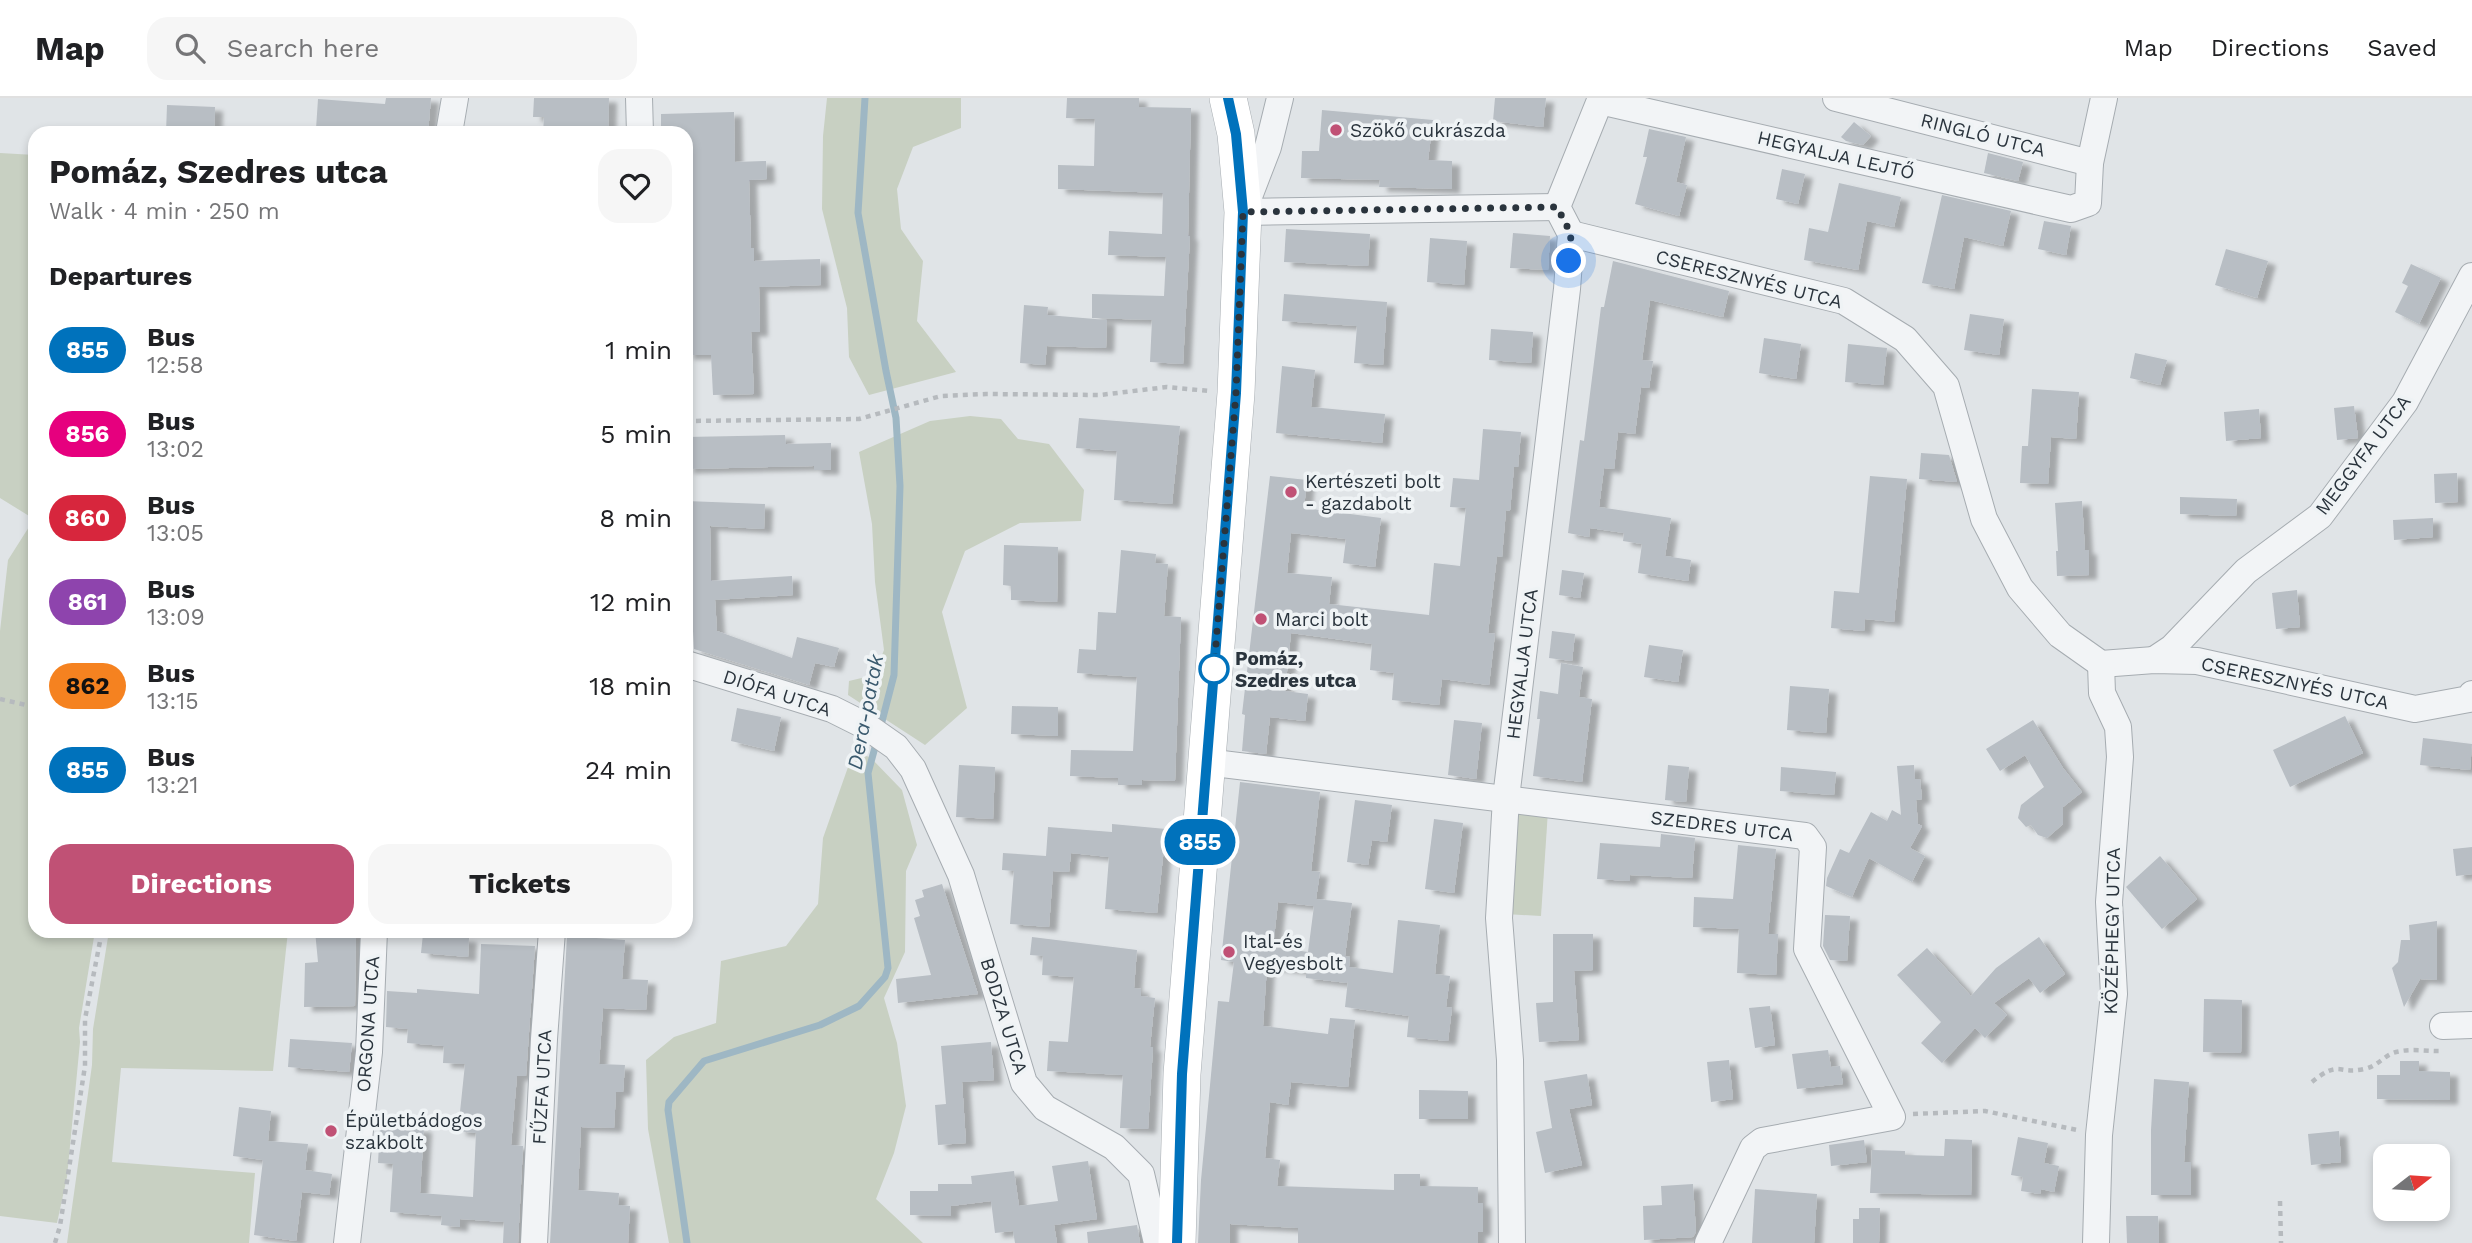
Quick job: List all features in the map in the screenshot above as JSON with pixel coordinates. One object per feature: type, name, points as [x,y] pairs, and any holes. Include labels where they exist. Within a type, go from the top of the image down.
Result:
[{"type":"main road","points":[[1177,1243],[1182,1074],[1236,393],[1243,212],[1236,134],[1228,98]]},
{"type":"street","points":[[450,126],[455,98]]},
{"type":"street","points":[[639,98],[640,126]]},
{"type":"street","points":[[1280,98],[1268,147],[1243,212],[1557,207]]},
{"type":"street","name":"RINGLÓ UTCA","points":[[1836,98],[2090,163]]},
{"type":"street","points":[[2090,163],[2104,98]]},
{"type":"street","points":[[1571,234],[1557,207],[1601,99]]},
{"type":"street","name":"HEGYALJA LEJTŐ","points":[[1601,99],[2071,209],[2088,203],[2090,163]]},
{"type":"street","name":"CSERESZNYÉS UTCA","points":[[1571,234],[1844,301],[1905,340],[1946,386],[1984,519],[2020,588],[2060,635],[2101,664],[2154,660],[2197,661],[2415,709],[2471,699]]},
{"type":"street","name":"HEGYALJA UTCA","points":[[1513,1243],[1510,1060],[1499,918],[1506,798],[1567,289],[1571,234]]},
{"type":"street","name":"MEGGYFA UTCA","points":[[2154,660],[2172,648],[2246,571],[2320,516],[2405,402],[2472,276]]},
{"type":"street","name":"KÖZÉPHEGY UTCA","points":[[2096,1243],[2099,1135],[2114,993],[2109,902],[2120,757],[2118,727],[2102,693],[2101,664]]},
{"type":"street","name":"DIÓFA UTCA","points":[[693,666],[832,709],[866,726],[896,747]]},
{"type":"street","name":"BODZA UTCA","points":[[896,747],[913,769],[961,875],[1024,1083],[1045,1108],[1114,1147],[1141,1174],[1157,1243]]},
{"type":"street","name":"SZEDRES UTCA","points":[[1206,762],[1805,836],[1813,847],[1808,954],[1892,1117]]},
{"type":"street","name":"ORGONA UTCA","points":[[347,1243],[369,1052],[374,938]]},
{"type":"street","name":"FŰZFA UTCA","points":[[534,1243],[551,938]]},
{"type":"street","points":[[2441,1038],[2472,1026]]},
{"type":"street","points":[[1707,1243],[1753,1148],[1762,1141],[1892,1117]]},
{"type":"path","points":[[693,421],[859,419],[941,396],[1100,395],[1167,387],[1236,393]]},
{"type":"path","points":[[0,699],[28,705]]},
{"type":"path","points":[[55,1243],[85,1066],[85,1019],[101,938]]},
{"type":"path","points":[[2312,1082],[2323,1073],[2336,1068],[2363,1070],[2392,1053],[2441,1038]]},
{"type":"path","points":[[1892,1117],[1932,1112],[1985,1111],[2099,1135]]},
{"type":"path","points":[[2280,1202],[2281,1243]]},
{"type":"shaded area","points":[[827,98],[961,98],[961,128],[913,147],[897,189],[901,229],[923,261],[917,321],[956,372],[869,395],[849,357],[847,308],[822,209],[823,136]]},
{"type":"shaded area","points":[[0,153],[28,155],[28,515],[0,498]]},
{"type":"shaded area","points":[[970,416],[1001,419],[1018,439],[1049,444],[1084,490],[1081,521],[1020,523],[965,551],[942,612],[967,708],[925,745],[848,695],[849,681],[874,675],[884,650],[875,582],[872,524],[859,452],[930,421]]},
{"type":"shaded area","points":[[28,528],[28,938],[94,938],[79,1028],[80,1042],[67,1177],[57,1223],[0,1216],[0,631],[8,560]]},
{"type":"shaded area","points":[[853,753],[870,757],[902,790],[917,845],[906,871],[905,952],[884,998],[897,1043],[906,1106],[894,1153],[876,1199],[923,1243],[669,1243],[648,1129],[646,1060],[674,1037],[716,1023],[721,961],[786,946],[818,904],[823,838]]},
{"type":"shaded area","points":[[1510,806],[1548,811],[1541,916],[1505,914]]},
{"type":"shaded area","points":[[108,938],[287,938],[273,1071],[121,1068],[112,1162],[255,1173],[249,1243],[67,1243],[92,1065],[93,1029]]},
{"type":"building","points":[[386,98],[431,98],[429,126],[316,126],[318,99],[385,104]]},
{"type":"building","points":[[534,98],[609,98],[608,126],[543,126],[544,117],[533,117]]},
{"type":"building","points":[[1067,98],[1139,98],[1139,107],[1191,108],[1190,236],[1183,364],[1150,362],[1152,320],[1092,318],[1092,294],[1164,296],[1166,257],[1108,255],[1109,231],[1162,234],[1163,193],[1058,189],[1058,165],[1094,166],[1095,119],[1066,118]]},
{"type":"building","points":[[1495,98],[1546,98],[1543,127],[1493,121]]},
{"type":"building","points":[[167,105],[215,107],[214,126],[166,126]]},
{"type":"building","points":[[1322,110],[1433,120],[1428,160],[1452,161],[1452,189],[1379,187],[1380,180],[1301,178],[1302,151],[1319,151]]},
{"type":"building","points":[[734,112],[735,162],[766,161],[767,179],[749,180],[751,248],[754,248],[754,261],[820,259],[821,285],[759,287],[760,332],[751,332],[754,394],[713,395],[711,355],[693,355],[693,126],[661,126],[661,114]]},
{"type":"building","points":[[1854,122],[1871,136],[1863,145],[1841,137]]},
{"type":"building","points":[[1649,129],[1686,137],[1676,182],[1687,185],[1679,216],[1635,204],[1647,157],[1643,157]]},
{"type":"building","points":[[1988,153],[2023,162],[2018,181],[1984,173]]},
{"type":"building","points":[[1782,169],[1805,174],[1798,204],[1776,199]]},
{"type":"building","points":[[1839,183],[1901,197],[1894,227],[1867,221],[1858,270],[1804,260],[1809,228],[1828,232]]},
{"type":"building","points":[[1942,195],[2011,211],[2003,246],[1964,237],[1954,289],[1922,283]]},
{"type":"building","points":[[2044,221],[2071,226],[2066,255],[2038,249]]},
{"type":"building","points":[[1286,229],[1370,234],[1368,266],[1284,262]]},
{"type":"building","points":[[1513,233],[1550,236],[1548,270],[1510,268]]},
{"type":"building","points":[[1430,238],[1467,241],[1464,285],[1427,282]]},
{"type":"building","points":[[2226,249],[2268,261],[2257,298],[2215,285]]},
{"type":"building","points":[[1613,261],[1729,291],[1723,317],[1650,300],[1642,360],[1653,361],[1649,388],[1641,387],[1635,434],[1618,432],[1614,469],[1604,468],[1599,507],[1671,518],[1665,556],[1691,560],[1688,581],[1638,573],[1642,544],[1623,541],[1624,533],[1590,528],[1589,537],[1568,533],[1580,440],[1584,441],[1601,307],[1604,307]]},
{"type":"building","points":[[2411,264],[2441,278],[2419,324],[2395,312],[2408,286],[2402,283]]},
{"type":"building","points":[[1284,294],[1387,302],[1383,365],[1354,363],[1357,326],[1282,321]]},
{"type":"building","points":[[1024,305],[1048,307],[1047,315],[1107,320],[1106,348],[1047,346],[1045,365],[1020,363]]},
{"type":"building","points":[[1970,314],[2004,319],[1999,355],[1964,350]]},
{"type":"building","points":[[1491,329],[1533,332],[1531,363],[1489,360]]},
{"type":"building","points":[[1764,338],[1801,344],[1796,379],[1759,373]]},
{"type":"building","points":[[1848,344],[1887,348],[1883,385],[1845,382]]},
{"type":"building","points":[[2135,353],[2167,360],[2160,385],[2130,378]]},
{"type":"building","points":[[1282,366],[1315,370],[1311,407],[1385,414],[1382,443],[1276,433]]},
{"type":"building","points":[[2032,389],[2079,392],[2076,439],[2051,437],[2048,484],[2020,483],[2022,446],[2028,446]]},
{"type":"building","points":[[2354,406],[2358,438],[2337,440],[2334,408]]},
{"type":"building","points":[[2259,409],[2261,438],[2226,441],[2224,412]]},
{"type":"building","points":[[1079,418],[1180,426],[1172,504],[1114,500],[1117,451],[1076,448]]},
{"type":"building","points":[[1483,429],[1521,432],[1518,467],[1514,467],[1510,511],[1506,510],[1502,557],[1497,556],[1488,633],[1495,634],[1489,685],[1442,679],[1439,705],[1392,700],[1394,673],[1370,670],[1372,644],[1291,633],[1285,691],[1308,694],[1305,721],[1270,717],[1266,754],[1242,751],[1245,715],[1242,714],[1270,476],[1307,480],[1304,508],[1381,518],[1375,567],[1343,563],[1346,539],[1291,533],[1287,573],[1332,577],[1329,604],[1429,615],[1434,563],[1460,566],[1466,508],[1450,507],[1453,478],[1479,480]]},
{"type":"building","points":[[785,435],[786,444],[831,443],[831,470],[814,470],[814,466],[693,469],[693,437]]},
{"type":"building","points":[[1921,453],[1949,455],[1957,482],[1919,479]]},
{"type":"building","points":[[2457,473],[2458,502],[2435,503],[2434,474]]},
{"type":"building","points":[[1870,476],[1907,479],[1894,622],[1865,619],[1864,631],[1831,628],[1834,591],[1859,593]]},
{"type":"building","points":[[2180,497],[2237,499],[2236,516],[2180,514]]},
{"type":"building","points":[[693,501],[765,504],[764,529],[710,526],[711,581],[792,576],[793,595],[715,600],[717,631],[792,658],[797,637],[839,648],[834,667],[815,663],[809,685],[694,649]]},
{"type":"building","points":[[2082,501],[2085,550],[2089,550],[2089,575],[2057,576],[2055,503]]},
{"type":"building","points":[[2433,518],[2433,537],[2394,540],[2393,520]]},
{"type":"building","points":[[1004,545],[1058,547],[1057,602],[1011,600],[1011,586],[1003,585]]},
{"type":"building","points":[[1121,550],[1156,554],[1155,563],[1168,564],[1164,616],[1181,617],[1175,781],[1142,780],[1142,785],[1118,785],[1118,778],[1070,776],[1071,750],[1133,751],[1137,677],[1077,673],[1079,649],[1096,650],[1098,612],[1116,613]]},
{"type":"building","points":[[1562,570],[1584,573],[1580,598],[1559,595]]},
{"type":"building","points":[[2297,590],[2300,627],[2276,629],[2272,593]]},
{"type":"building","points":[[1552,631],[1575,634],[1572,661],[1549,658]]},
{"type":"building","points":[[1649,645],[1683,650],[1678,682],[1644,677]]},
{"type":"building","points":[[1561,663],[1583,667],[1579,697],[1592,699],[1582,782],[1533,776],[1540,719],[1537,719],[1540,691],[1558,694]]},
{"type":"building","points":[[1790,686],[1829,689],[1826,733],[1787,730]]},
{"type":"building","points":[[1012,706],[1058,707],[1058,736],[1011,734]]},
{"type":"building","points":[[737,708],[781,717],[774,751],[731,741]]},
{"type":"building","points":[[2345,716],[2363,753],[2290,787],[2273,750]]},
{"type":"building","points":[[1454,720],[1482,723],[1476,779],[1448,775]]},
{"type":"building","points":[[2033,720],[2063,768],[2082,792],[2063,807],[2063,824],[2047,838],[2038,835],[2031,825],[2026,827],[2018,818],[2021,805],[2044,787],[2025,755],[2000,771],[1986,749]]},
{"type":"building","points":[[2423,738],[2472,744],[2470,770],[2420,765]]},
{"type":"building","points":[[959,765],[995,767],[993,819],[956,817]]},
{"type":"building","points":[[1668,765],[1689,767],[1686,802],[1665,800]]},
{"type":"building","points":[[1914,765],[1915,779],[1920,779],[1922,799],[1916,800],[1918,824],[1922,826],[1910,848],[1925,856],[1912,882],[1869,858],[1852,897],[1826,886],[1840,849],[1849,853],[1871,812],[1887,821],[1892,810],[1901,815],[1897,766]]},
{"type":"building","points":[[1781,767],[1836,772],[1834,795],[1780,791]]},
{"type":"building","points":[[1240,782],[1320,792],[1311,871],[1320,872],[1316,899],[1352,903],[1345,956],[1350,957],[1349,967],[1393,973],[1398,920],[1440,925],[1435,974],[1450,976],[1446,1007],[1452,1008],[1448,1041],[1407,1037],[1409,1016],[1345,1007],[1348,980],[1347,983],[1306,978],[1306,971],[1267,966],[1263,1026],[1328,1034],[1330,1018],[1355,1020],[1348,1087],[1291,1082],[1288,1105],[1270,1102],[1265,1158],[1280,1160],[1277,1186],[1394,1190],[1394,1174],[1420,1174],[1420,1186],[1478,1187],[1478,1203],[1483,1203],[1483,1232],[1478,1232],[1478,1243],[1298,1243],[1298,1228],[1230,1224],[1230,1243],[1198,1243],[1201,1180],[1218,1001],[1229,1002],[1234,962],[1221,960]],"holes":[[[1278,902],[1314,906],[1308,952],[1273,947]]]},
{"type":"building","points":[[1355,800],[1392,805],[1387,842],[1372,840],[1368,865],[1347,862]]},
{"type":"building","points":[[1434,819],[1463,823],[1454,893],[1425,889]]},
{"type":"building","points":[[1112,824],[1166,829],[1157,913],[1105,909],[1109,857],[1071,853],[1069,872],[1053,871],[1049,927],[1010,924],[1014,871],[1002,870],[1003,853],[1046,856],[1048,827],[1112,832]]},
{"type":"building","points":[[1661,834],[1695,838],[1692,878],[1630,875],[1630,881],[1597,879],[1600,843],[1660,847]]},
{"type":"building","points":[[1738,845],[1776,849],[1768,934],[1778,934],[1776,975],[1737,973],[1739,929],[1693,927],[1694,897],[1733,899]]},
{"type":"building","points":[[2472,847],[2472,874],[2456,876],[2453,849]]},
{"type":"building","points":[[2160,856],[2197,899],[2162,929],[2126,887]]},
{"type":"building","points":[[942,884],[978,994],[898,1003],[896,979],[931,975],[914,918],[920,916],[915,900],[924,897],[922,890]]},
{"type":"building","points":[[1825,915],[1850,916],[1847,961],[1830,960],[1823,946]]},
{"type":"building","points":[[2437,921],[2437,980],[2420,979],[2404,1007],[2392,968],[2398,962],[2401,940],[2410,940],[2409,925]]},
{"type":"building","points":[[1553,934],[1593,934],[1593,970],[1574,971],[1579,1040],[1539,1042],[1536,1003],[1553,1002]]},
{"type":"building","points":[[1032,937],[1137,950],[1134,988],[1141,989],[1141,996],[1155,998],[1150,1047],[1153,1047],[1148,1129],[1120,1128],[1123,1075],[1047,1071],[1049,1041],[1068,1042],[1074,977],[1042,975],[1043,956],[1030,955]]},
{"type":"building","points":[[2039,937],[2065,974],[2040,993],[2029,978],[1994,1003],[2007,1015],[1985,1038],[1975,1028],[1942,1063],[1921,1043],[1941,1022],[1897,975],[1927,948],[1971,996],[1996,968]]},
{"type":"building","points":[[316,938],[356,938],[355,1006],[304,1007],[305,963],[318,962]]},
{"type":"building","points":[[423,938],[469,938],[468,957],[421,953]]},
{"type":"building","points":[[567,938],[625,940],[622,979],[648,980],[646,1010],[603,1008],[599,1064],[625,1065],[623,1092],[616,1092],[614,1128],[581,1127],[578,1190],[619,1193],[618,1205],[630,1206],[628,1243],[550,1243]]},
{"type":"building","points":[[481,944],[535,946],[526,1076],[517,1076],[511,1145],[523,1146],[518,1243],[503,1243],[504,1222],[460,1219],[460,1227],[441,1225],[442,1216],[390,1212],[393,1164],[378,1163],[380,1126],[424,1128],[420,1193],[473,1197],[476,1133],[458,1131],[465,1064],[443,1063],[444,1046],[407,1043],[408,1029],[386,1027],[387,991],[417,993],[417,989],[479,994]]},
{"type":"building","points":[[2204,999],[2242,1000],[2241,1053],[2203,1052]]},
{"type":"building","points":[[1770,1006],[1775,1045],[1755,1048],[1749,1008]]},
{"type":"building","points":[[290,1039],[352,1043],[349,1072],[288,1067]]},
{"type":"building","points":[[991,1042],[994,1080],[962,1082],[966,1143],[938,1145],[935,1105],[946,1104],[941,1046]]},
{"type":"building","points":[[1828,1050],[1831,1067],[1840,1066],[1843,1084],[1797,1089],[1792,1054]]},
{"type":"building","points":[[1729,1060],[1733,1099],[1711,1102],[1707,1062]]},
{"type":"building","points":[[2400,1061],[2419,1061],[2419,1071],[2450,1072],[2450,1100],[2377,1099],[2377,1075],[2400,1075]]},
{"type":"building","points":[[1587,1074],[1592,1105],[1569,1109],[1582,1165],[1545,1173],[1536,1132],[1552,1128],[1544,1081]]},
{"type":"building","points":[[2154,1079],[2189,1082],[2184,1162],[2191,1162],[2191,1195],[2151,1195]]},
{"type":"building","points":[[1419,1090],[1468,1091],[1468,1119],[1419,1119]]},
{"type":"building","points":[[239,1107],[271,1111],[268,1141],[308,1144],[305,1170],[332,1174],[329,1195],[302,1192],[296,1241],[254,1235],[263,1160],[233,1156]]},
{"type":"building","points":[[2339,1131],[2341,1162],[2311,1165],[2308,1134]]},
{"type":"building","points":[[2018,1137],[2048,1143],[2044,1163],[2059,1166],[2054,1192],[2041,1189],[2040,1194],[2021,1191],[2023,1177],[2011,1175]]},
{"type":"building","points":[[1945,1139],[1972,1140],[1971,1195],[1870,1193],[1872,1150],[1905,1151],[1905,1155],[1944,1156]]},
{"type":"building","points":[[1864,1140],[1867,1162],[1831,1166],[1829,1145]]},
{"type":"building","points":[[1088,1161],[1097,1219],[1054,1225],[1057,1243],[1015,1243],[1013,1231],[995,1233],[991,1201],[951,1206],[951,1216],[910,1215],[910,1191],[938,1191],[938,1184],[972,1184],[971,1176],[1014,1171],[1019,1206],[1058,1201],[1052,1166]]},
{"type":"building","points":[[1693,1184],[1696,1232],[1693,1237],[1644,1240],[1643,1206],[1662,1205],[1661,1186]]},
{"type":"building","points":[[1755,1189],[1817,1194],[1814,1243],[1752,1243]]},
{"type":"building","points":[[1859,1208],[1880,1208],[1879,1243],[1853,1243],[1853,1219],[1859,1219]]},
{"type":"building","points":[[2126,1216],[2158,1216],[2159,1243],[2127,1243]]},
{"type":"building","points":[[1137,1225],[1140,1243],[1088,1243],[1087,1232]]},
{"type":"waterway","name":"Dera-patak","points":[[865,98],[858,213],[896,418],[900,486],[894,675],[880,729]]},
{"type":"waterway","name":"Dera-patak","points":[[687,1243],[669,1102],[704,1061],[820,1025],[859,1006],[885,977],[888,968],[868,773],[877,740]]},
{"type":"bus line","name":"855","points":[[1177,1243],[1182,1074],[1236,393],[1243,212],[1236,134],[1228,98]]},
{"type":"place","name":"Szökő cukrászda","points":[[1336,130]]},
{"type":"place","name":"Kertészeti bolt - gazdabolt","points":[[1291,492]]},
{"type":"place","name":"Marci bolt","points":[[1261,619]]},
{"type":"place","name":"Pomáz, Szedres utca","points":[[1214,669]]},
{"type":"place","name":"Ital-és Vegyesbolt","points":[[1229,952]]},
{"type":"place","name":"Épületbádogos szakbolt","points":[[331,1131]]},
{"type":"route","points":[[1214,669],[1236,393],[1243,212],[1557,207],[1571,234],[1569,261]]}]
